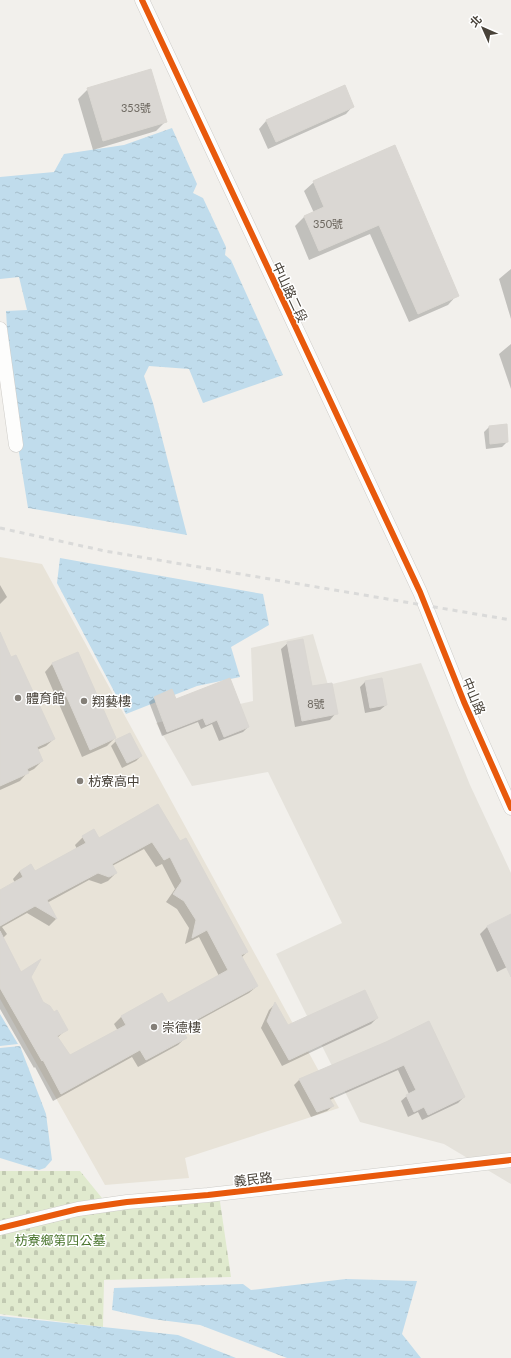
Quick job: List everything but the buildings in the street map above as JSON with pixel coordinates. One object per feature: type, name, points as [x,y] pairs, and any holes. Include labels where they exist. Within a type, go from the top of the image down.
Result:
[{"type":"street","name":"中山路二段","points":[[142,0],[420,592]]},
{"type":"street","points":[[0,329],[16,445]]},
{"type":"street","name":"中山路","points":[[420,592],[464,702],[511,808]]},
{"type":"street","name":"義民路","points":[[0,1228],[78,1210],[127,1202],[208,1195],[511,1160]]},
{"type":"shaded area","name":"枋寮高中","points":[[0,557],[42,564],[339,1108],[185,1158],[189,1178],[105,1185],[0,999]]},
{"type":"shaded area","points":[[313,634],[328,685],[421,663],[470,785],[511,873],[511,1184],[444,1144],[360,1122],[276,954],[342,923],[268,772],[192,786],[156,723],[253,701],[251,648]]},
{"type":"green space","name":"枋寮鄉第四公墓","points":[[0,1171],[80,1171],[102,1198],[218,1188],[231,1277],[104,1280],[103,1327],[0,1314]]},
{"type":"water","points":[[172,128],[197,184],[193,193],[203,198],[226,247],[225,255],[231,260],[283,375],[203,403],[189,369],[149,366],[144,376],[153,403],[187,535],[28,508],[12,409],[6,311],[27,310],[19,277],[0,279],[0,177],[54,172],[64,154],[124,145]]},
{"type":"water","points":[[60,558],[263,594],[269,625],[231,647],[240,677],[197,686],[126,714],[57,583]]},
{"type":"water","points":[[0,1014],[18,1044],[0,1046]]},
{"type":"water","points":[[20,1046],[46,1114],[52,1160],[45,1168],[39,1170],[0,1158],[0,1048]]},
{"type":"water","points":[[346,1279],[417,1281],[402,1334],[421,1358],[287,1358],[200,1325],[152,1319],[112,1310],[114,1288],[243,1284],[251,1290]]},
{"type":"water","points":[[0,1316],[178,1335],[236,1358],[0,1358]]},
{"type":"railway","points":[[0,528],[105,551],[511,620]]},
{"type":"cycle path","points":[[142,0],[420,592],[464,702],[511,808]]},
{"type":"cycle path","points":[[0,1228],[78,1209],[127,1202],[208,1195],[511,1160]]},
{"type":"place","name":"體育館","points":[[18,698]]},
{"type":"place","name":"翔藝樓","points":[[84,701]]},
{"type":"place","name":"枋寮高中","points":[[80,781]]},
{"type":"place","name":"崇德樓","points":[[154,1027]]}]
